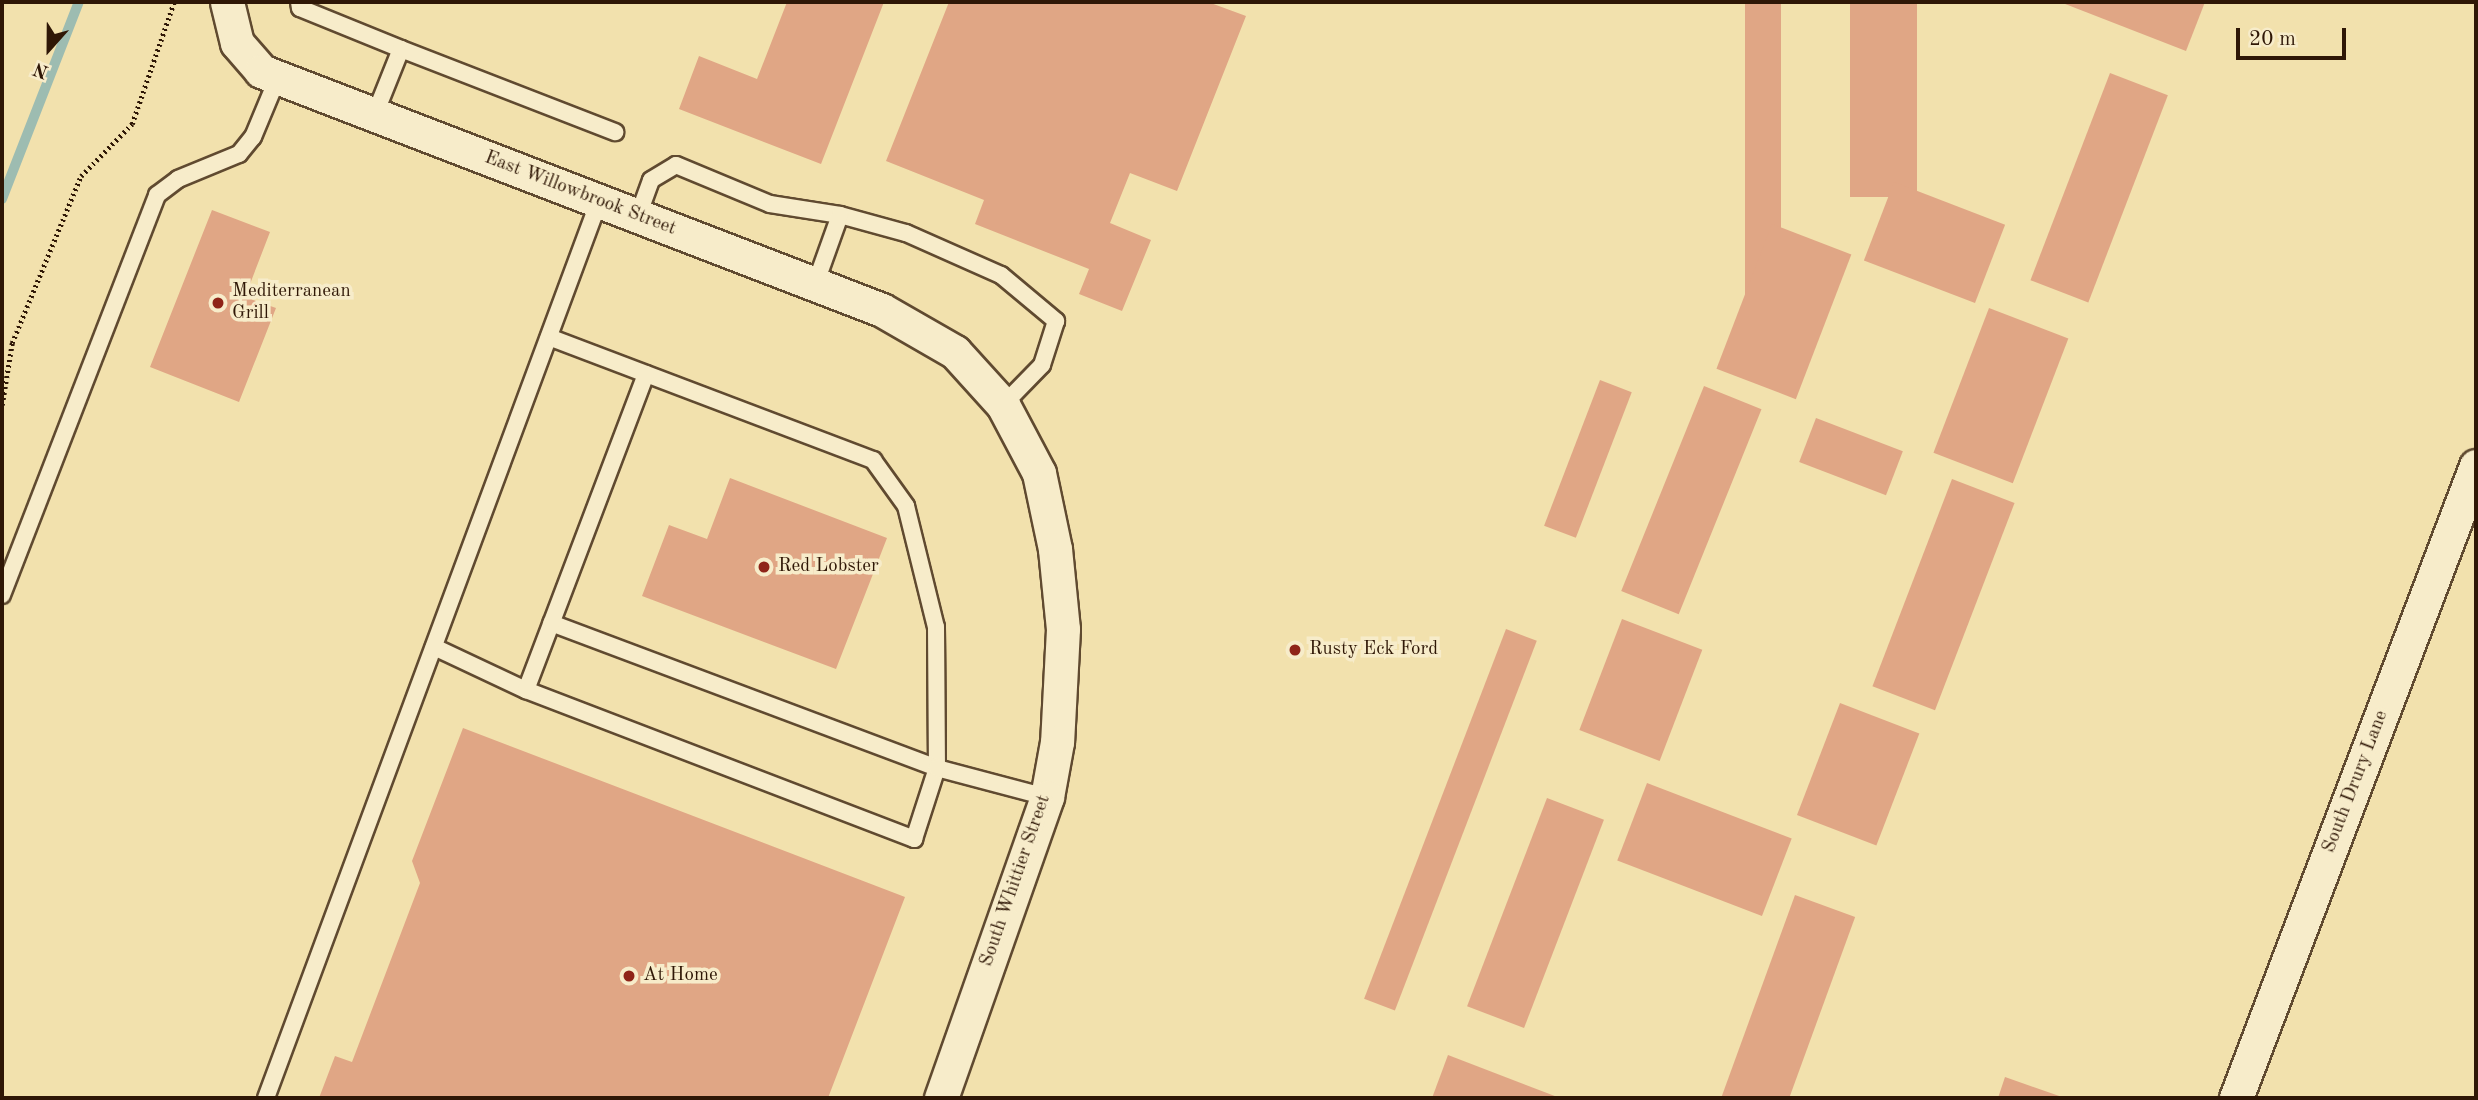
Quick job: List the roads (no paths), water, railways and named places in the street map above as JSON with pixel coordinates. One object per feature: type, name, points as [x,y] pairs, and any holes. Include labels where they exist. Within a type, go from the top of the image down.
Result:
[{"type":"street","name":"East Willowbrook Street","points":[[227,2],[236,43],[261,71],[882,310]]},
{"type":"street","name":"South Whittier Street","points":[[882,310],[955,352],[1003,405],[1039,473],[1055,549],[1063,629],[1057,742],[1047,797],[941,1098]]},
{"type":"street","name":"South Drury Lane","points":[[2236,1098],[2476,466]]},
{"type":"lane","points":[[299,2],[300,8],[401,50],[615,132]]},
{"type":"lane","points":[[375,114],[401,50]]},
{"type":"lane","points":[[2,595],[157,195],[178,179],[239,154],[253,136],[278,77]]},
{"type":"lane","points":[[638,216],[651,180],[676,165],[770,204],[841,215],[906,233],[1001,275],[1056,321],[1042,365],[1003,405]]},
{"type":"lane","points":[[266,1098],[599,201]]},
{"type":"lane","points":[[815,285],[841,215]]},
{"type":"lane","points":[[434,647],[526,690],[914,839],[937,768],[936,627],[906,506],[873,460],[549,337]]},
{"type":"lane","points":[[526,690],[646,374]]},
{"type":"lane","points":[[551,623],[937,768],[1047,797]]},
{"type":"waterway","points":[[2,199],[79,2]]},
{"type":"place","name":"Mediterranean Grill","points":[[218,303]]},
{"type":"place","name":"Red Lobster","points":[[764,567]]},
{"type":"place","name":"Rusty Eck Ford","points":[[1295,650]]},
{"type":"place","name":"At Home","points":[[629,976]]}]
